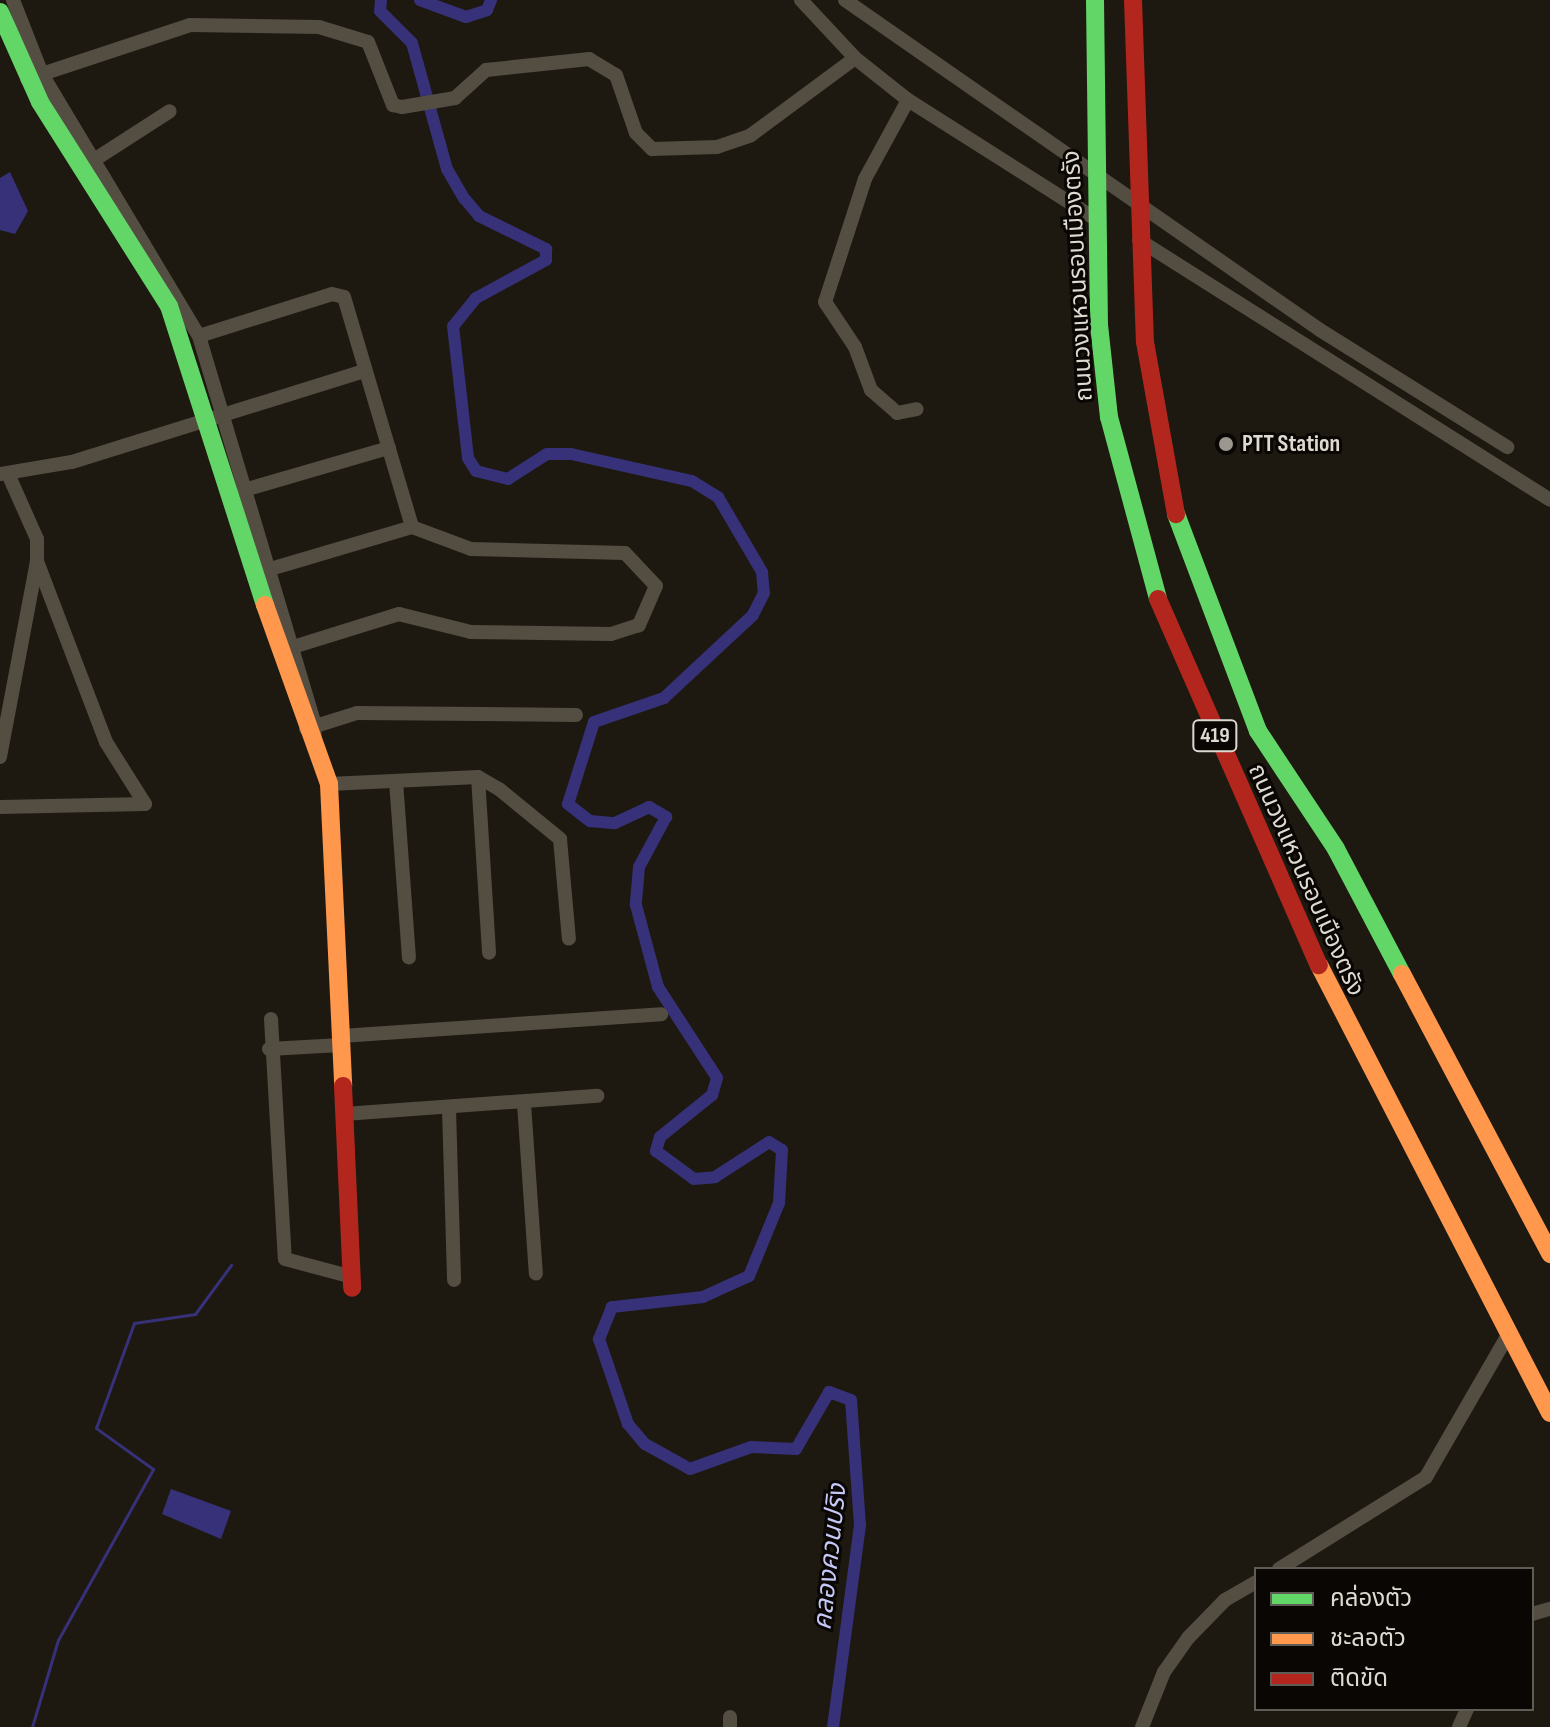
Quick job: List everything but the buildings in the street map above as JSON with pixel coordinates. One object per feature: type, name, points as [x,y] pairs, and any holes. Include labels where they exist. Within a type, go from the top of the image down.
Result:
[{"type":"main road","name":"ถนนวงแหวนรอบเมืองตรัง","points":[[1095,0],[1097,220],[1109,417],[1158,599],[1343,1019],[1550,1413]]},
{"type":"main road","name":"ถนนวงแหวนรอบเมืองตรัง","points":[[1133,0],[1137,197],[1145,342],[1170,495],[1205,606],[1258,731],[1336,849],[1548,1243]]},
{"type":"main road","points":[[0,12],[169,306],[212,416],[329,784],[352,1282]]},
{"type":"street","points":[[13,0],[35,77],[94,160],[199,336],[212,416],[244,490],[312,733],[357,713],[576,715]]},
{"type":"street","points":[[801,0],[855,58],[908,100],[1097,220]]},
{"type":"street","points":[[845,0],[1096,174],[1137,197],[1320,330],[1507,447]]},
{"type":"street","points":[[35,77],[190,25],[278,23],[368,42],[393,105],[402,107],[455,98],[486,70],[589,59],[616,75],[636,133],[652,149],[717,147],[751,135],[855,58]]},
{"type":"street","points":[[908,100],[865,179],[825,302],[855,347],[871,390],[897,413],[917,409]]},
{"type":"street","points":[[94,160],[170,111]]},
{"type":"street","points":[[1139,240],[1550,500]]},
{"type":"street","points":[[199,336],[338,294],[412,527]]},
{"type":"street","points":[[0,757],[37,561],[37,539],[4,474],[364,371]]},
{"type":"street","points":[[244,490],[389,448]]},
{"type":"street","points":[[267,570],[412,527],[471,549],[625,553],[651,576],[654,604],[639,625],[611,634],[471,632],[399,614],[290,648]]},
{"type":"street","points":[[0,807],[145,804],[106,742],[37,561]]},
{"type":"street","points":[[329,784],[478,777],[560,839],[569,939]]},
{"type":"street","points":[[478,777],[489,953]]},
{"type":"street","points":[[396,781],[409,958]]},
{"type":"street","points":[[269,1049],[341,1040],[661,1014]]},
{"type":"street","points":[[271,1019],[269,1049],[285,1259],[352,1282]]},
{"type":"street","points":[[344,1114],[524,1104],[597,1096]]},
{"type":"street","points":[[524,1104],[536,1274]]},
{"type":"street","points":[[449,1109],[454,1280]]},
{"type":"street","points":[[1282,1567],[1426,1477],[1509,1333]]},
{"type":"street","points":[[1142,1727],[1164,1672],[1188,1638],[1225,1600],[1254,1583]]},
{"type":"shaded area","points":[[10,172],[28,211],[15,234],[0,230],[0,178]]},
{"type":"shaded area","points":[[171,1489],[231,1511],[221,1539],[162,1514]]},
{"type":"waterway","name":"คลองควนปริง","points":[[381,0],[380,11],[412,43],[447,169],[464,198],[479,216],[546,249],[546,260],[476,298],[453,326],[468,458],[476,471],[508,479],[547,454],[571,454],[692,481],[718,497],[762,572],[764,593],[753,615],[664,698],[594,722],[568,804],[590,821],[615,823],[649,807],[666,817],[639,867],[636,905],[658,987],[717,1078],[712,1095],[660,1137],[656,1151],[694,1179],[715,1177],[769,1142],[782,1150],[779,1203],[749,1276],[703,1297],[612,1307],[599,1339],[628,1424],[645,1444],[690,1469],[751,1447],[796,1449],[829,1392],[851,1400],[860,1525],[833,1727]]},
{"type":"waterway","name":"คลองควนปริง","points":[[420,0],[466,17],[487,10],[491,0]]},
{"type":"waterway","points":[[32,1727],[58,1640],[153,1469],[96,1428],[134,1323],[195,1314],[231,1265]]},
{"type":"traffic: fast","points":[[1095,0],[1099,325],[1109,417],[1158,599]]},
{"type":"traffic: fast","points":[[0,12],[40,102],[169,306],[265,605]]},
{"type":"traffic: fast","points":[[1176,514],[1258,731],[1336,849],[1402,974]]},
{"type":"traffic: slow","points":[[265,605],[329,784],[343,1086]]},
{"type":"traffic: slow","points":[[1319,965],[1550,1413]]},
{"type":"traffic: slow","points":[[1402,974],[1550,1254]]},
{"type":"traffic: jam","points":[[1133,0],[1145,342],[1176,514]]},
{"type":"traffic: jam","points":[[1158,599],[1319,965]]},
{"type":"traffic: jam","points":[[343,1086],[352,1288]]},
{"type":"place","name":"PTT Station","points":[[1226,444]]}]
